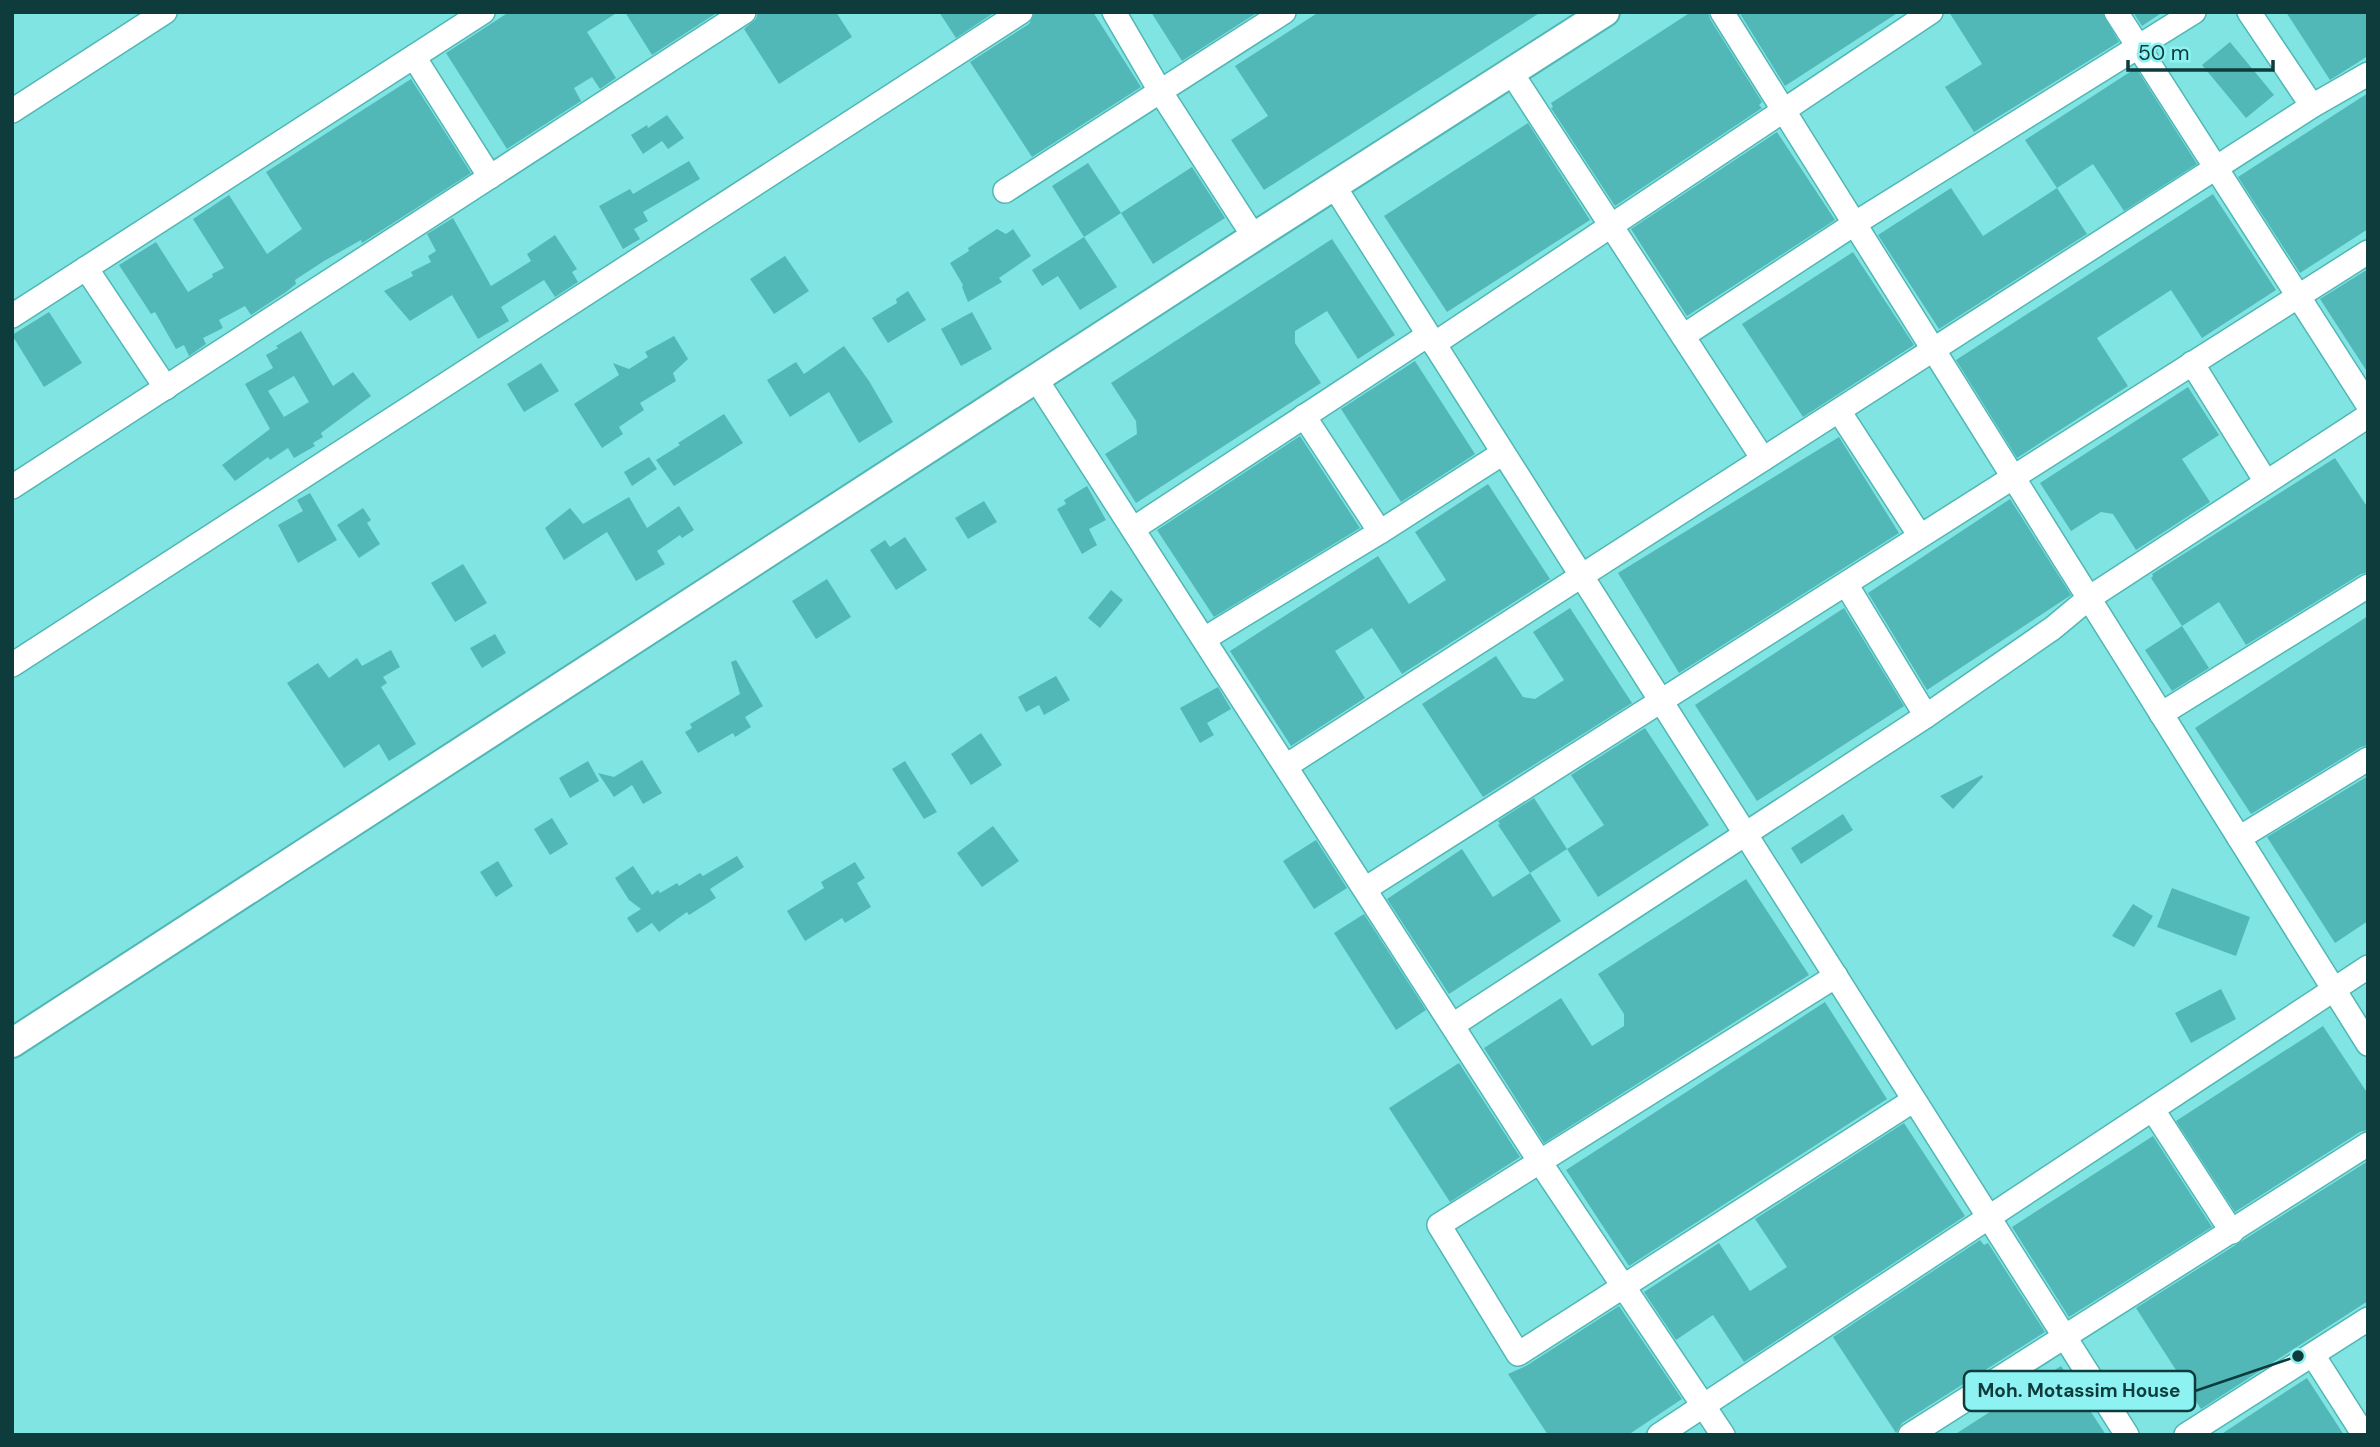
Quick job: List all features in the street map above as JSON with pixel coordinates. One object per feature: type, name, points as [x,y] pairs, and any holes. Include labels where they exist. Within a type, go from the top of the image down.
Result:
[{"type":"street","points":[[12,111],[165,12]]},
{"type":"street","points":[[12,316],[483,12]]},
{"type":"street","points":[[12,487],[744,12]]},
{"type":"street","points":[[12,665],[1021,12]]},
{"type":"street","points":[[1114,12],[1160,91],[1254,237]]},
{"type":"street","points":[[1004,191],[1284,12]]},
{"type":"street","points":[[1722,12],[2368,1044]]},
{"type":"street","points":[[1133,529],[1304,416],[1431,340],[1611,226],[1931,12]]},
{"type":"street","points":[[2116,12],[2368,405]]},
{"type":"street","points":[[1683,336],[1854,224],[2194,12]]},
{"type":"street","points":[[2249,12],[2312,106]]},
{"type":"street","points":[[12,1043],[1511,72],[1591,16]]},
{"type":"street","points":[[414,57],[490,177]]},
{"type":"street","points":[[1511,72],[1763,459]]},
{"type":"street","points":[[1286,766],[2312,106],[2368,74]]},
{"type":"street","points":[[1334,186],[2127,1435]]},
{"type":"street","points":[[1365,889],[2368,252]]},
{"type":"street","points":[[86,268],[166,388]]},
{"type":"street","points":[[2192,363],[2266,482]]},
{"type":"street","points":[[1036,379],[1540,1162],[1723,1435]]},
{"type":"street","points":[[1839,411],[1920,536]]},
{"type":"street","points":[[1304,416],[1380,532]]},
{"type":"street","points":[[1453,1025],[1926,716],[2053,628],[2089,598],[2368,416]]},
{"type":"street","points":[[1204,639],[1380,532],[1503,453]]},
{"type":"street","points":[[1846,583],[1926,716]]},
{"type":"street","points":[[2161,713],[2368,586]]},
{"type":"street","points":[[2239,838],[2368,759]]},
{"type":"street","points":[[1659,1435],[2368,967]]},
{"type":"street","points":[[1836,976],[1439,1225],[1518,1354],[1913,1100]]},
{"type":"street","points":[[2153,1110],[2232,1232]]},
{"type":"street","points":[[1910,1435],[2368,1144]]},
{"type":"street","points":[[2186,1435],[2368,1319]]},
{"type":"street","points":[[2313,1355],[2364,1435]]},
{"type":"building","points":[[509,12],[618,12],[587,32],[616,78],[600,89],[592,77],[574,88],[581,101],[507,149],[446,53]]},
{"type":"building","points":[[625,12],[718,12],[652,55]]},
{"type":"building","points":[[758,12],[836,12],[852,37],[779,84],[744,29],[756,19]]},
{"type":"building","points":[[939,12],[995,12],[956,38]]},
{"type":"building","points":[[1035,12],[1093,12],[1141,87],[1032,157],[970,62],[1029,24]]},
{"type":"building","points":[[1151,12],[1258,12],[1182,61]]},
{"type":"building","points":[[1319,12],[1541,12],[1264,190],[1231,140],[1268,116],[1235,66]]},
{"type":"building","points":[[1691,12],[1708,12],[1762,102],[1759,105],[1762,108],[1615,206],[1551,108],[1551,103]]},
{"type":"building","points":[[1739,12],[1899,12],[1785,86]]},
{"type":"building","points":[[1949,12],[2102,12],[2119,42],[1974,132],[1945,87],[1982,64]]},
{"type":"building","points":[[2133,12],[2163,12],[2142,26]]},
{"type":"building","points":[[2286,12],[2368,12],[2368,56],[2330,80]]},
{"type":"building","points":[[2230,42],[2274,95],[2246,118],[2202,65]]},
{"type":"building","points":[[2136,68],[2197,164],[2124,211],[2093,164],[2057,188],[2025,140]]},
{"type":"building","points":[[411,79],[471,173],[362,243],[361,240],[324,261],[295,280],[296,284],[286,292],[251,315],[245,306],[219,320],[223,328],[203,338],[206,344],[189,356],[184,345],[176,349],[155,312],[151,314],[119,265],[156,242],[188,292],[213,277],[212,274],[224,268],[193,219],[229,195],[267,254],[302,229],[266,172]]},
{"type":"building","points":[[2368,93],[2368,229],[2300,273],[2238,177]]},
{"type":"building","points":[[667,115],[684,138],[668,149],[662,141],[643,154],[631,135],[647,125],[648,128]]},
{"type":"building","points":[[1528,123],[1590,220],[1447,312],[1384,216]]},
{"type":"building","points":[[1777,132],[1835,220],[1687,316],[1631,229]]},
{"type":"building","points":[[689,161],[700,179],[643,212],[648,221],[634,229],[640,239],[623,249],[599,206],[630,189],[633,194]]},
{"type":"building","points":[[1088,163],[1121,213],[1084,237],[1052,186]]},
{"type":"building","points":[[1192,167],[1225,218],[1153,264],[1121,213]]},
{"type":"building","points":[[1951,188],[1983,236],[2057,188],[2087,234],[1939,329],[1878,235]]},
{"type":"building","points":[[2213,194],[2276,290],[2202,338],[2171,290],[2097,338],[2128,386],[2017,458],[1956,360]]},
{"type":"building","points":[[453,218],[491,286],[531,261],[527,254],[555,235],[577,269],[572,272],[578,282],[555,297],[544,280],[501,307],[509,321],[478,339],[452,295],[410,321],[384,291],[413,276],[411,272],[431,262],[428,256],[436,251],[427,234]]},
{"type":"building","points":[[997,229],[1006,234],[1013,229],[1031,256],[999,278],[1002,282],[968,302],[963,285],[950,263]]},
{"type":"building","points":[[1084,237],[1117,287],[1080,310],[1058,276],[1042,286],[1032,270]]},
{"type":"building","points":[[1332,239],[1395,335],[1358,359],[1327,311],[1295,331],[1295,343],[1321,383],[1136,503],[1105,454],[1137,434],[1136,421],[1111,383]]},
{"type":"building","points":[[1853,252],[1914,345],[1803,417],[1742,324]]},
{"type":"building","points":[[785,256],[809,291],[774,314],[750,279]]},
{"type":"building","points":[[2368,269],[2368,373],[2320,299]]},
{"type":"building","points":[[908,291],[926,320],[888,343],[872,318],[897,303],[896,299]]},
{"type":"building","points":[[49,312],[82,363],[44,387],[12,335]]},
{"type":"building","points":[[972,312],[992,349],[961,366],[941,329]]},
{"type":"building","points":[[301,331],[333,386],[353,372],[371,396],[321,433],[323,437],[313,443],[315,446],[294,458],[288,448],[270,460],[268,457],[235,481],[222,465],[270,429],[245,384],[273,368],[266,355],[278,348],[276,346]],"holes":[[[294,376],[309,402],[284,417],[268,391]]]},
{"type":"building","points":[[674,336],[688,359],[673,373],[676,381],[640,403],[644,410],[619,427],[623,434],[602,448],[574,404],[619,375],[613,363],[629,369],[648,357],[645,352]]},
{"type":"building","points":[[844,346],[893,422],[859,443],[829,392],[790,417],[767,380],[796,362],[804,374]]},
{"type":"building","points":[[1415,361],[1475,454],[1401,502],[1341,409]]},
{"type":"building","points":[[541,363],[559,391],[524,412],[507,384]]},
{"type":"building","points":[[2188,387],[2219,435],[2182,459],[2210,502],[2136,550],[2113,514],[2101,512],[2071,531],[2040,483]]},
{"type":"building","points":[[724,414],[743,443],[674,486],[656,460]]},
{"type":"building","points":[[1300,436],[1360,528],[1214,617],[1157,530]]},
{"type":"building","points":[[1839,437],[1899,533],[1679,673],[1618,573]]},
{"type":"building","points":[[649,457],[657,469],[632,486],[624,472]]},
{"type":"building","points":[[2335,458],[2368,508],[2368,572],[2246,645],[2219,602],[2182,626],[2151,578],[2152,574]]},
{"type":"building","points":[[1488,484],[1550,579],[1402,674],[1372,628],[1335,651],[1365,698],[1291,746],[1230,651],[1378,556],[1409,604],[1446,580],[1415,532]]},
{"type":"building","points":[[1087,486],[1106,520],[1089,529],[1097,545],[1082,554],[1057,509],[1066,504],[1064,500]]},
{"type":"building","points":[[310,493],[337,540],[298,563],[278,525],[303,511],[297,500]]},
{"type":"building","points":[[629,497],[647,528],[679,506],[694,530],[682,538],[680,535],[657,551],[665,564],[636,581],[607,532],[564,560],[545,528],[570,508],[583,524]]},
{"type":"building","points":[[2010,499],[2071,595],[1927,690],[1868,593]]},
{"type":"building","points":[[984,501],[997,522],[968,539],[955,518]]},
{"type":"building","points":[[363,508],[371,520],[367,523],[380,544],[359,558],[337,525]]},
{"type":"building","points":[[905,537],[927,570],[896,590],[870,550],[885,540],[890,547]]},
{"type":"building","points":[[463,564],[487,603],[455,622],[431,583]]},
{"type":"building","points":[[827,579],[851,617],[816,639],[792,601]]},
{"type":"building","points":[[1111,590],[1123,600],[1100,628],[1088,618]]},
{"type":"building","points":[[1570,608],[1632,703],[1483,797],[1422,704],[1496,656],[1523,697],[1535,699],[1564,680],[1533,632]]},
{"type":"building","points":[[1844,608],[1904,706],[1757,801],[1695,705]]},
{"type":"building","points":[[2368,616],[2368,745],[2251,814],[2195,728]]},
{"type":"building","points":[[2182,626],[2209,668],[2172,691],[2145,650]]},
{"type":"building","points":[[495,634],[506,653],[482,668],[470,648]]},
{"type":"building","points":[[391,650],[400,667],[383,677],[387,683],[381,687],[416,744],[389,761],[379,744],[344,768],[287,683],[318,663],[329,678],[357,658],[362,666]]},
{"type":"building","points":[[736,660],[763,706],[745,717],[751,727],[735,737],[733,733],[698,753],[685,732],[692,728],[690,724],[740,694],[731,662]]},
{"type":"building","points":[[1056,676],[1070,700],[1044,715],[1039,705],[1026,712],[1018,697]]},
{"type":"building","points":[[1218,687],[1231,709],[1207,723],[1214,735],[1200,743],[1180,708]]},
{"type":"building","points":[[1645,728],[1709,825],[1598,897],[1567,849],[1604,825],[1571,775]]},
{"type":"building","points":[[981,733],[1002,765],[971,785],[951,754]]},
{"type":"building","points":[[642,760],[662,793],[643,804],[632,785],[614,797],[598,773],[614,777]]},
{"type":"building","points":[[588,761],[599,781],[570,798],[559,778]]},
{"type":"building","points":[[905,761],[937,812],[924,819],[892,769]]},
{"type":"building","points":[[1982,775],[1953,809],[1940,796]]},
{"type":"building","points":[[2368,776],[2368,921],[2335,943],[2267,837]]},
{"type":"building","points":[[1534,798],[1567,849],[1530,873],[1498,821]]},
{"type":"building","points":[[1843,814],[1853,830],[1801,864],[1791,848]]},
{"type":"building","points":[[552,818],[568,844],[550,855],[534,829]]},
{"type":"building","points":[[993,826],[1019,861],[982,887],[957,853]]},
{"type":"building","points":[[1316,840],[1347,888],[1314,909],[1283,861]]},
{"type":"building","points":[[1462,849],[1493,897],[1530,873],[1561,921],[1449,994],[1387,899]]},
{"type":"building","points":[[737,856],[744,867],[710,889],[716,898],[689,915],[687,912],[659,932],[652,923],[637,933],[627,918],[641,909],[629,900],[615,878],[633,866],[652,895],[677,883],[679,886],[700,873],[703,876]]},
{"type":"building","points":[[498,861],[513,886],[496,897],[480,872]]},
{"type":"building","points":[[855,862],[865,878],[857,883],[871,907],[845,923],[842,918],[805,941],[787,911],[824,888],[821,882]]},
{"type":"building","points":[[1746,879],[1809,975],[1544,1143],[1484,1048],[1561,998],[1592,1046],[1624,1026],[1624,1014],[1598,974]]},
{"type":"building","points":[[2172,888],[2250,917],[2236,956],[2157,927]]},
{"type":"building","points":[[2133,904],[2153,916],[2134,947],[2112,936]]},
{"type":"building","points":[[1364,914],[1426,1010],[1396,1030],[1334,933]]},
{"type":"building","points":[[2221,989],[2236,1019],[2191,1043],[2175,1013]]},
{"type":"building","points":[[1825,1002],[1887,1099],[1629,1266],[1566,1170]]},
{"type":"building","points":[[2323,1026],[2368,1094],[2368,1130],[2360,1132],[2235,1212],[2176,1121]]},
{"type":"building","points":[[1459,1063],[1520,1157],[1450,1202],[1389,1108]]},
{"type":"building","points":[[1904,1123],[1965,1216],[1744,1362],[1713,1315],[1676,1340],[1644,1292],[1719,1243],[1750,1291],[1787,1267],[1755,1219]]},
{"type":"building","points":[[2153,1136],[2212,1227],[2069,1317],[2012,1227]]},
{"type":"building","points":[[2368,1161],[2368,1301],[2201,1409],[2136,1308]]},
{"type":"building","points":[[1980,1240],[1984,1245],[1988,1243],[2045,1332],[1902,1423],[1896,1433],[1833,1337]]},
{"type":"building","points":[[1619,1306],[1682,1399],[1628,1435],[1548,1435],[1508,1374],[1526,1366]]},
{"type":"building","points":[[2061,1366],[2106,1435],[1954,1435],[2024,1390]]},
{"type":"building","points":[[2307,1378],[2344,1435],[2220,1435],[2270,1402]]},
{"type":"place","name":"Moh. Motassim House","points":[[2298,1356]]}]
